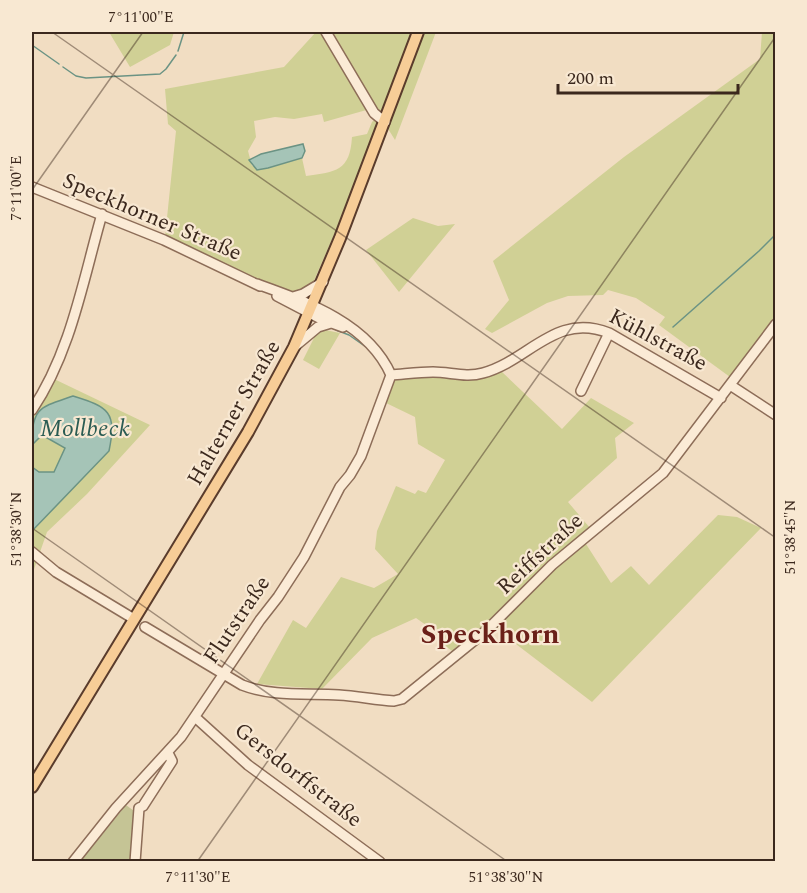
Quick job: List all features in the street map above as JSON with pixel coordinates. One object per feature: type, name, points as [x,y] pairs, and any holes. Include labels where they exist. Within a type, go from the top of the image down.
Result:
[{"type":"main road","name":"Halterner Straße","points":[[32,787],[131,617],[248,432],[294,347],[323,282],[418,32]]},
{"type":"street","points":[[326,32],[374,113],[385,122]]},
{"type":"street","name":"Speckhorner Straße","points":[[32,187],[164,240],[311,309]]},
{"type":"street","points":[[32,410],[49,382],[63,349],[102,214]]},
{"type":"street","points":[[292,297],[303,294],[323,282]]},
{"type":"street","name":"Speckhorner Straße","points":[[257,284],[292,297],[311,309]]},
{"type":"street","points":[[311,309],[331,323],[354,331]]},
{"type":"street","points":[[311,309],[347,324],[377,352],[391,375]]},
{"type":"street","points":[[294,347],[318,327],[331,323]]},
{"type":"street","name":"Reiffstraße","points":[[145,627],[255,690],[278,694],[339,695],[394,701],[402,699],[487,630],[552,565],[663,473],[776,324]]},
{"type":"street","name":"Kühlstraße","points":[[391,375],[431,372],[456,375],[482,374],[566,330],[590,327],[609,333],[721,398]]},
{"type":"street","points":[[581,391],[609,333]]},
{"type":"street","name":"Flutstraße","points":[[73,861],[126,797],[168,753],[304,557],[340,487],[361,456],[391,375]]},
{"type":"street","name":"Kühlstraße","points":[[730,385],[776,415]]},
{"type":"street","points":[[32,552],[56,572],[131,617]]},
{"type":"street","name":"Gersdorffstraße","points":[[195,717],[248,765],[380,861]]},
{"type":"street","points":[[139,808],[143,806],[172,761],[168,753]]},
{"type":"street","points":[[126,797],[139,808]]},
{"type":"street","points":[[135,861],[139,808]]},
{"type":"green space","points":[[109,32],[174,32],[170,45],[130,67]]},
{"type":"green space","points":[[316,32],[324,32],[370,109],[324,122],[322,114],[294,119],[275,117],[254,121],[256,137],[248,151],[252,166],[268,168],[302,158],[306,176],[333,171],[340,168],[348,157],[352,137],[367,134],[376,118],[381,127],[313,283],[295,294],[266,284],[165,237],[176,131],[168,124],[165,89],[284,67]]},
{"type":"green space","points":[[328,32],[436,32],[395,140]]},
{"type":"green space","points":[[762,32],[776,32],[775,317],[730,377],[659,325],[665,317],[636,298],[608,290],[603,295],[568,296],[547,303],[492,333],[485,329],[509,300],[493,261],[624,157],[760,59]]},
{"type":"green space","points":[[413,218],[438,226],[455,224],[399,292],[366,250]]},
{"type":"green space","points":[[325,330],[340,333],[319,369],[303,360],[316,334]]},
{"type":"green space","points":[[501,371],[562,429],[591,398],[634,423],[615,438],[617,458],[568,502],[590,528],[586,544],[611,583],[631,566],[649,585],[718,515],[737,517],[761,528],[592,702],[495,628],[455,653],[434,638],[433,630],[416,618],[372,638],[322,689],[257,684],[293,620],[306,628],[341,577],[374,588],[398,574],[375,549],[377,531],[396,486],[415,494],[418,490],[426,493],[445,460],[418,444],[415,417],[384,402],[394,380],[413,375],[474,379]]},
{"type":"green space","points":[[52,378],[150,425],[87,494],[47,532],[32,575],[32,412]]},
{"type":"shaded area","points":[[126,805],[138,814],[133,861],[80,862]]},
{"type":"water","points":[[303,144],[305,151],[302,158],[257,170],[249,160],[261,154]]},
{"type":"water","name":"Mollbeck","points":[[73,396],[95,404],[108,413],[112,428],[109,451],[32,531],[32,467],[39,472],[54,472],[65,448],[42,435],[32,445],[33,423],[40,410]]},
{"type":"waterway","points":[[178,51],[184,32]]},
{"type":"waterway","points":[[32,45],[59,64]]},
{"type":"waterway","points":[[63,67],[76,76],[86,78],[160,74],[176,55]]},
{"type":"waterway","points":[[673,327],[776,234]]},
{"type":"waterway","points":[[336,330],[349,335],[366,347]]},
{"type":"district","name":"Speckhorn","points":[[490,634]]}]
